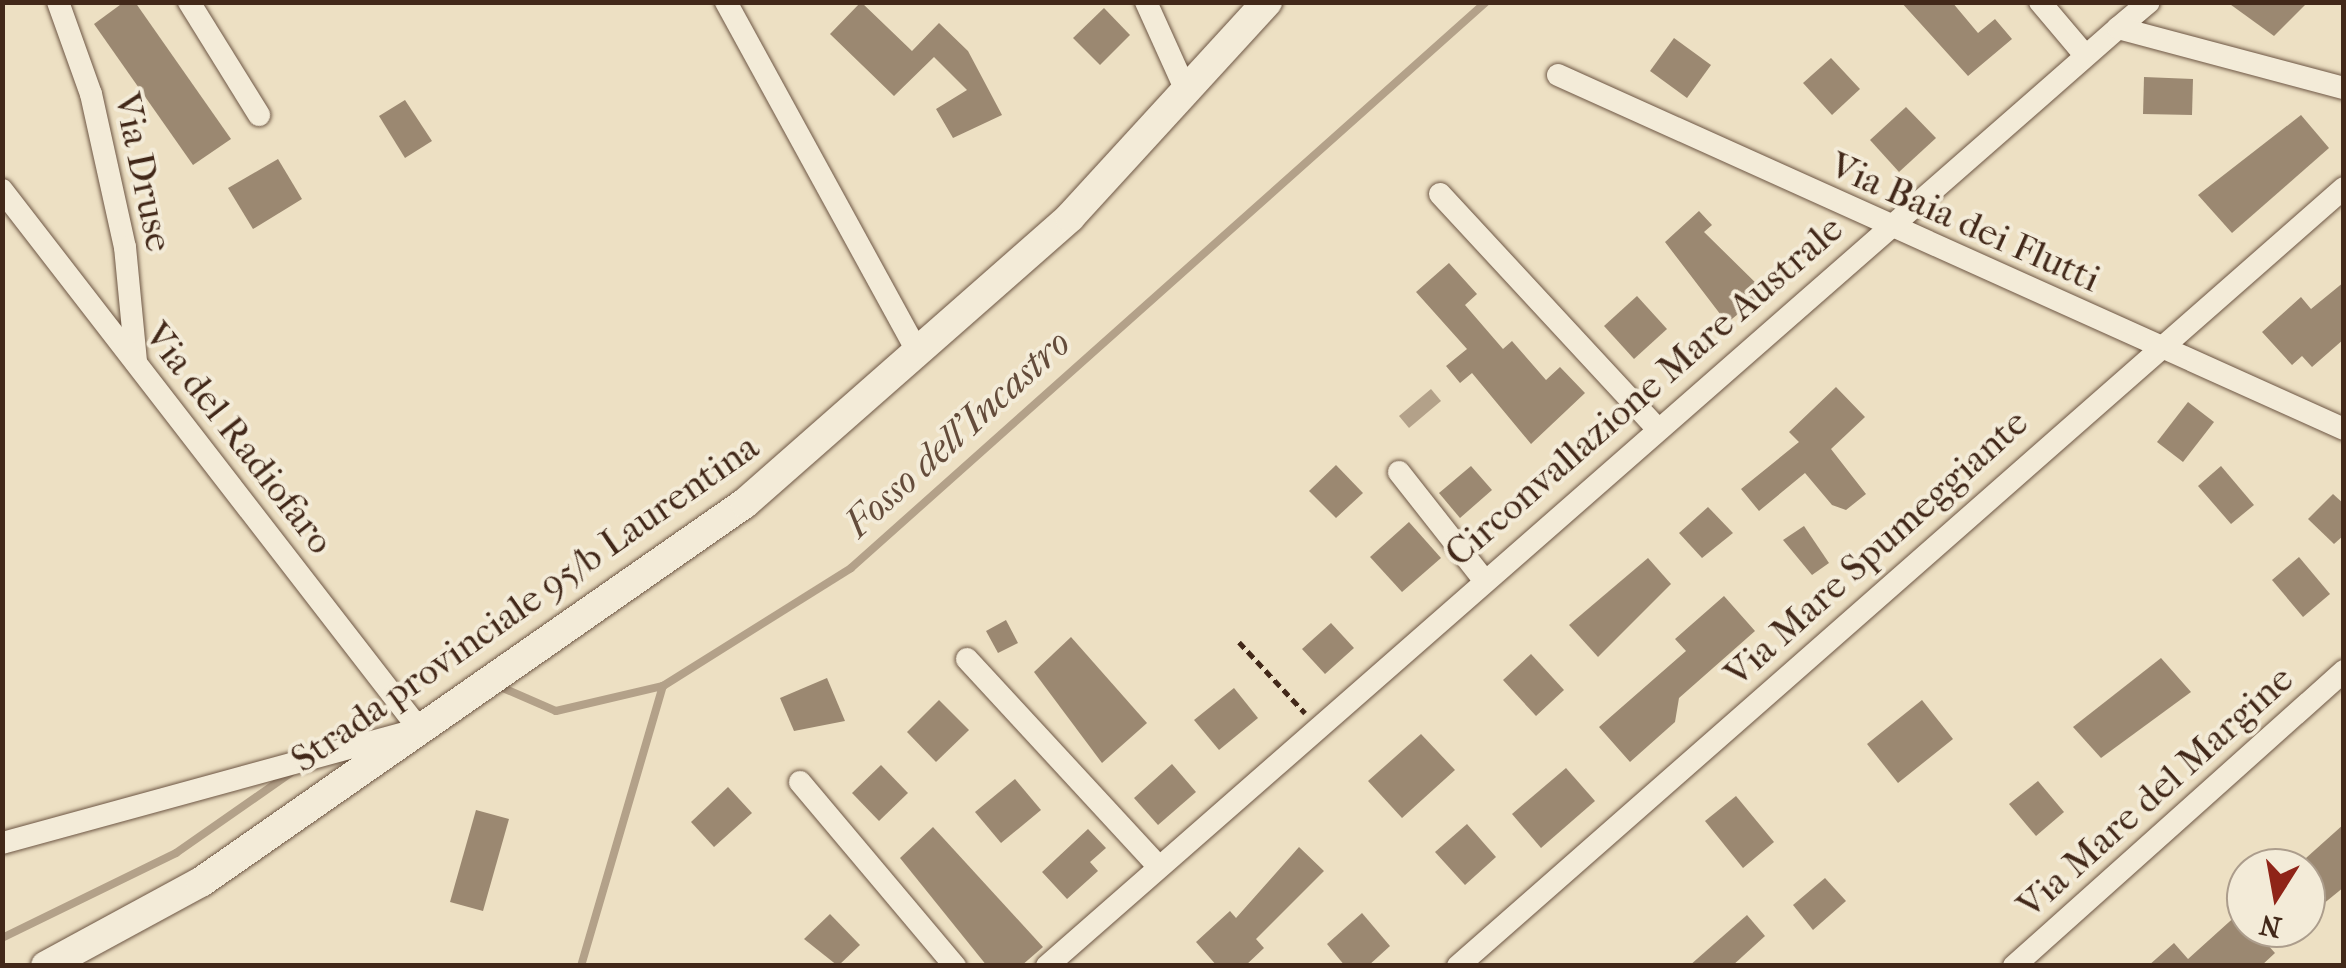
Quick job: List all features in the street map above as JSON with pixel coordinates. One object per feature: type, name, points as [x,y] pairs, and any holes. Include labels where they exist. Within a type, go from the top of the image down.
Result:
[{"type":"main road","name":"Strada provinciale 95/b Laurentina","points":[[46,966],[201,882],[746,503],[1070,216],[1184,86],[1267,2]]},
{"type":"street","name":"Via Druse","points":[[58,2],[100,130],[130,273],[136,362]]},
{"type":"street","points":[[188,2],[258,115]]},
{"type":"street","points":[[726,2],[918,353]]},
{"type":"street","points":[[1146,2],[1184,86]]},
{"type":"street","points":[[2040,2],[2084,54]]},
{"type":"street","name":"Circonvallazione Mare Australe","points":[[1047,966],[1886,224],[2149,2]]},
{"type":"street","points":[[2118,28],[2344,88]]},
{"type":"street","name":"Via Baia dei Flutti","points":[[1558,76],[2344,429]]},
{"type":"street","name":"Via Mare Spumeggiante","points":[[1458,966],[2156,347],[2344,188]]},
{"type":"street","name":"Via del Radiofaro","points":[[2,190],[419,729]]},
{"type":"street","points":[[1440,194],[1656,428]]},
{"type":"street","points":[[1399,472],[1484,580]]},
{"type":"street","points":[[967,659],[1159,867]]},
{"type":"street","name":"Via Mare del Margine","points":[[2014,966],[2344,670]]},
{"type":"street","points":[[2,842],[419,729]]},
{"type":"street","points":[[800,782],[955,966]]},
{"type":"path","points":[[1240,642],[1318,727]]},
{"type":"shaded area","points":[[1431,389],[1441,401],[1409,428],[1399,416]]},
{"type":"building","points":[[124,2],[135,2],[231,139],[193,165],[94,24]]},
{"type":"building","points":[[861,2],[912,51],[939,23],[968,51],[1002,115],[953,138],[936,109],[967,90],[934,57],[894,96],[830,34]]},
{"type":"building","points":[[1901,2],[1952,2],[1978,33],[1995,19],[2012,39],[1968,76]]},
{"type":"building","points":[[2227,2],[2308,2],[2274,36]]},
{"type":"building","points":[[1104,8],[1130,35],[1100,65],[1073,38]]},
{"type":"building","points":[[1674,38],[1711,65],[1687,98],[1650,71]]},
{"type":"building","points":[[1831,58],[1860,89],[1832,115],[1803,83]]},
{"type":"building","points":[[2144,77],[2193,79],[2192,115],[2143,114]]},
{"type":"building","points":[[405,100],[432,141],[405,158],[379,116]]},
{"type":"building","points":[[1906,107],[1936,138],[1899,172],[1870,140]]},
{"type":"building","points":[[2301,115],[2329,148],[2232,233],[2198,195]]},
{"type":"building","points":[[278,159],[302,199],[253,229],[228,188]]},
{"type":"building","points":[[1699,211],[1712,225],[1704,232],[1765,292],[1727,323],[1665,242]]},
{"type":"building","points":[[1449,263],[1477,294],[1465,305],[1503,349],[1512,341],[1546,380],[1560,367],[1585,393],[1531,444],[1472,373],[1460,383],[1446,366],[1467,349],[1416,292]]},
{"type":"building","points":[[2344,282],[2344,339],[2312,367],[2302,356],[2292,365],[2262,332],[2301,297],[2311,309]]},
{"type":"building","points":[[1637,296],[1667,329],[1634,359],[1604,326]]},
{"type":"building","points":[[1836,387],[1865,417],[1831,449],[1866,494],[1846,510],[1832,505],[1805,473],[1759,511],[1741,489],[1799,442],[1789,432]]},
{"type":"building","points":[[2188,402],[2214,422],[2183,462],[2157,442]]},
{"type":"building","points":[[1336,465],[1363,493],[1336,518],[1309,491]]},
{"type":"building","points":[[1471,466],[1492,490],[1460,518],[1439,493]]},
{"type":"building","points":[[2221,466],[2254,505],[2231,524],[2198,486]]},
{"type":"building","points":[[2333,494],[2344,504],[2344,535],[2334,544],[2308,519]]},
{"type":"building","points":[[1708,507],[1733,533],[1702,558],[1679,533]]},
{"type":"building","points":[[1409,522],[1441,558],[1402,592],[1370,557]]},
{"type":"building","points":[[1804,526],[1829,563],[1812,575],[1783,540]]},
{"type":"building","points":[[2299,557],[2330,594],[2303,617],[2272,580]]},
{"type":"building","points":[[1648,558],[1671,584],[1598,657],[1569,625]]},
{"type":"building","points":[[1724,596],[1755,631],[1679,698],[1675,722],[1630,762],[1599,727],[1686,651],[1675,639]]},
{"type":"building","points":[[1006,620],[1018,643],[998,653],[986,631]]},
{"type":"building","points":[[1331,623],[1354,648],[1325,674],[1302,649]]},
{"type":"building","points":[[1071,637],[1147,723],[1102,763],[1034,672]]},
{"type":"building","points":[[1531,654],[1564,690],[1536,716],[1503,680]]},
{"type":"building","points":[[2161,658],[2191,692],[2101,758],[2073,727]]},
{"type":"building","points":[[827,678],[845,721],[794,731],[780,698]]},
{"type":"building","points":[[1234,688],[1258,718],[1219,750],[1194,720]]},
{"type":"building","points":[[939,700],[969,730],[936,762],[907,732]]},
{"type":"building","points":[[1922,700],[1953,739],[1898,783],[1867,744]]},
{"type":"building","points":[[1421,734],[1455,770],[1402,818],[1368,781]]},
{"type":"building","points":[[1172,764],[1196,792],[1158,825],[1134,798]]},
{"type":"building","points":[[881,765],[908,793],[879,821],[852,793]]},
{"type":"building","points":[[1566,768],[1595,801],[1541,848],[1512,814]]},
{"type":"building","points":[[1015,779],[1041,810],[1001,843],[975,812]]},
{"type":"building","points":[[2038,781],[2064,812],[2036,836],[2009,804]]},
{"type":"building","points":[[728,787],[752,813],[714,847],[691,822]]},
{"type":"building","points":[[1736,796],[1774,842],[1743,868],[1705,821]]},
{"type":"building","points":[[476,810],[509,819],[483,911],[450,902]]},
{"type":"building","points":[[1467,824],[1496,857],[1465,885],[1435,852]]},
{"type":"building","points":[[2344,824],[2344,887],[2326,902],[2326,848],[2317,848]]},
{"type":"building","points":[[933,827],[1043,947],[1021,966],[987,966],[900,858]]},
{"type":"building","points":[[1088,829],[1106,848],[1090,862],[1098,871],[1067,899],[1042,872]]},
{"type":"building","points":[[1299,847],[1324,871],[1256,939],[1264,948],[1245,966],[1217,966],[1196,942],[1230,911],[1236,918]]},
{"type":"building","points":[[1825,878],[1846,901],[1813,930],[1793,905]]},
{"type":"building","points":[[1362,913],[1390,946],[1368,966],[1345,966],[1327,944]]},
{"type":"building","points":[[830,914],[860,945],[838,966],[804,939]]},
{"type":"building","points":[[1747,915],[1765,936],[1732,966],[1689,966]]},
{"type":"building","points":[[2226,925],[2226,948],[2270,948],[2275,953],[2261,966],[2148,966],[2174,943],[2188,959]]},
{"type":"waterway","name":"Fosso dell'Incastro","points":[[581,966],[663,686],[851,568],[1486,2]]},
{"type":"waterway","points":[[496,685],[556,711],[663,686]]},
{"type":"waterway","points":[[2,938],[176,853],[292,772]]}]
